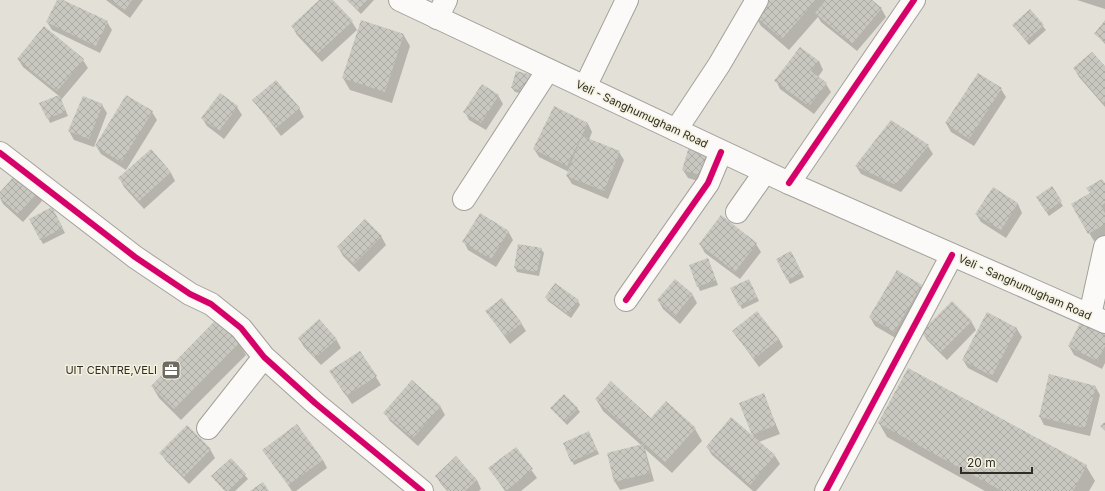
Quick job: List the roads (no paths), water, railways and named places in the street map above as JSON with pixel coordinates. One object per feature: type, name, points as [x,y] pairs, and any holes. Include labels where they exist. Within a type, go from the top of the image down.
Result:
[{"type":"street","name":"Veli - Sanghumugham Road","points":[[400,0],[442,9],[548,70],[722,152],[952,255],[1098,318]]},
{"type":"street","points":[[585,87],[627,0]]},
{"type":"street","points":[[676,130],[719,66],[757,0]]},
{"type":"street","points":[[789,183],[914,0]]},
{"type":"street","points":[[464,199],[548,70]]},
{"type":"street","points":[[626,300],[708,183],[722,152]]},
{"type":"street","points":[[0,153],[135,257],[190,294],[211,304],[241,328],[264,357],[315,403],[422,491]]},
{"type":"street","points":[[737,212],[765,172]]},
{"type":"street","points":[[1098,318],[1105,247]]},
{"type":"street","points":[[826,491],[952,255]]},
{"type":"street","points":[[208,428],[264,357]]},
{"type":"place","name":"UIT CENTRE,VELI","points":[[171,370]]}]
